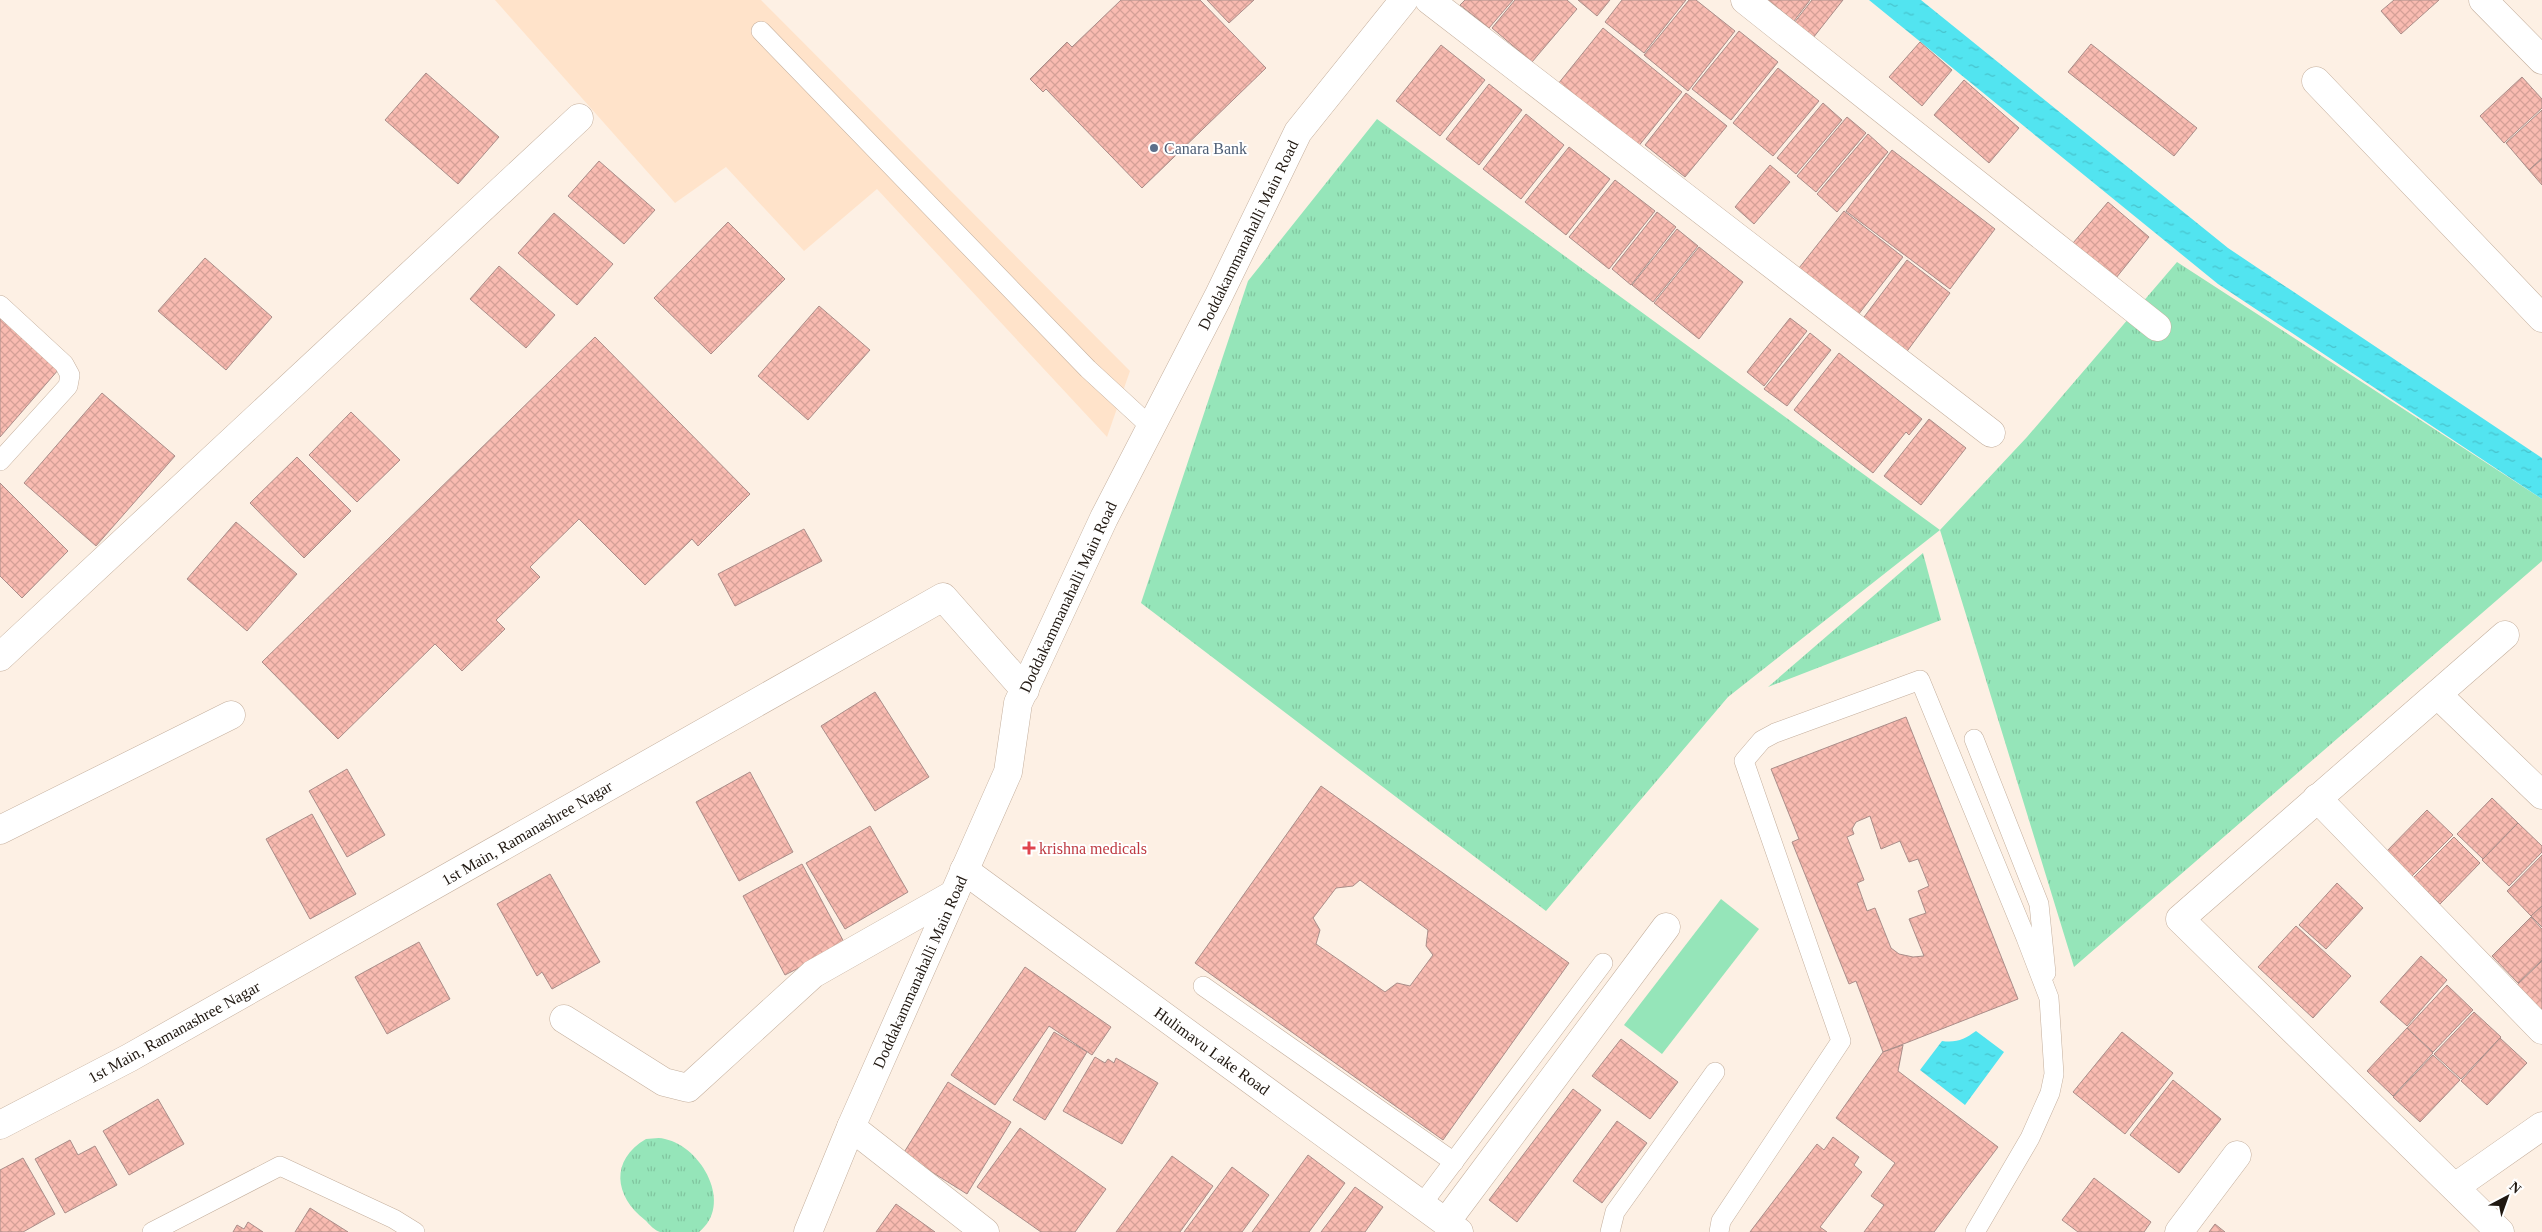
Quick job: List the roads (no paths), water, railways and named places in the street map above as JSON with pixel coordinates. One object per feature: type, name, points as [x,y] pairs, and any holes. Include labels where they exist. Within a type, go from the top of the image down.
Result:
[{"type":"street","name":"Doddakammanahalli Main Road","points":[[808,1232],[851,1127],[1008,772],[1018,703],[1104,518],[1218,298],[1298,132],[1404,0]]},
{"type":"street","points":[[1428,0],[1991,433]]},
{"type":"street","points":[[1745,0],[2157,327]]},
{"type":"street","points":[[2483,0],[2542,60]]},
{"type":"street","points":[[2316,81],[2542,318]]},
{"type":"street","points":[[0,657],[579,118]]},
{"type":"street","name":"1st Main, Ramanashree Nagar","points":[[0,1125],[129,1058],[943,597],[1025,690]]},
{"type":"street","points":[[2500,1232],[2180,918],[2505,635]]},
{"type":"street","points":[[2438,695],[2542,795]]},
{"type":"street","points":[[0,830],[230,715]]},
{"type":"street","points":[[2317,798],[2542,1030]]},
{"type":"street","name":"Hulimavu Lake Road","points":[[964,870],[1452,1227]]},
{"type":"street","points":[[564,1020],[664,1082],[688,1088],[813,974],[954,894]]},
{"type":"street","points":[[1452,1227],[1666,927]]},
{"type":"street","points":[[2455,1187],[2542,1126]]},
{"type":"street","points":[[851,1127],[985,1232]]},
{"type":"street","points":[[2179,1232],[2237,1155]]},
{"type":"lane","points":[[761,31],[1088,369],[1151,427]]},
{"type":"lane","points":[[0,305],[64,364],[70,376],[68,386],[0,461]]},
{"type":"lane","points":[[1719,1232],[1721,1221],[1841,1041],[1744,761],[1762,740],[1775,733],[1920,680],[2026,938],[2048,998]]},
{"type":"lane","points":[[1974,739],[2040,904],[2054,1074],[2050,1093],[2030,1138],[1975,1232]]},
{"type":"lane","points":[[1422,1204],[1603,962]]},
{"type":"lane","points":[[1203,986],[1454,1162]]},
{"type":"lane","points":[[1610,1232],[1615,1212],[1715,1072]]},
{"type":"lane","points":[[158,1230],[280,1166],[394,1219],[415,1232]]},
{"type":"water","points":[[1869,0],[1921,0],[2228,248],[2542,458],[2542,499],[2218,284]]},
{"type":"water","points":[[1976,1031],[2004,1052],[1965,1105],[1920,1070],[1942,1041],[1960,1040]]},
{"type":"place","name":"Canara Bank","points":[[1154,148]]},
{"type":"place","name":"krishna medicals","points":[[1029,848]]}]
